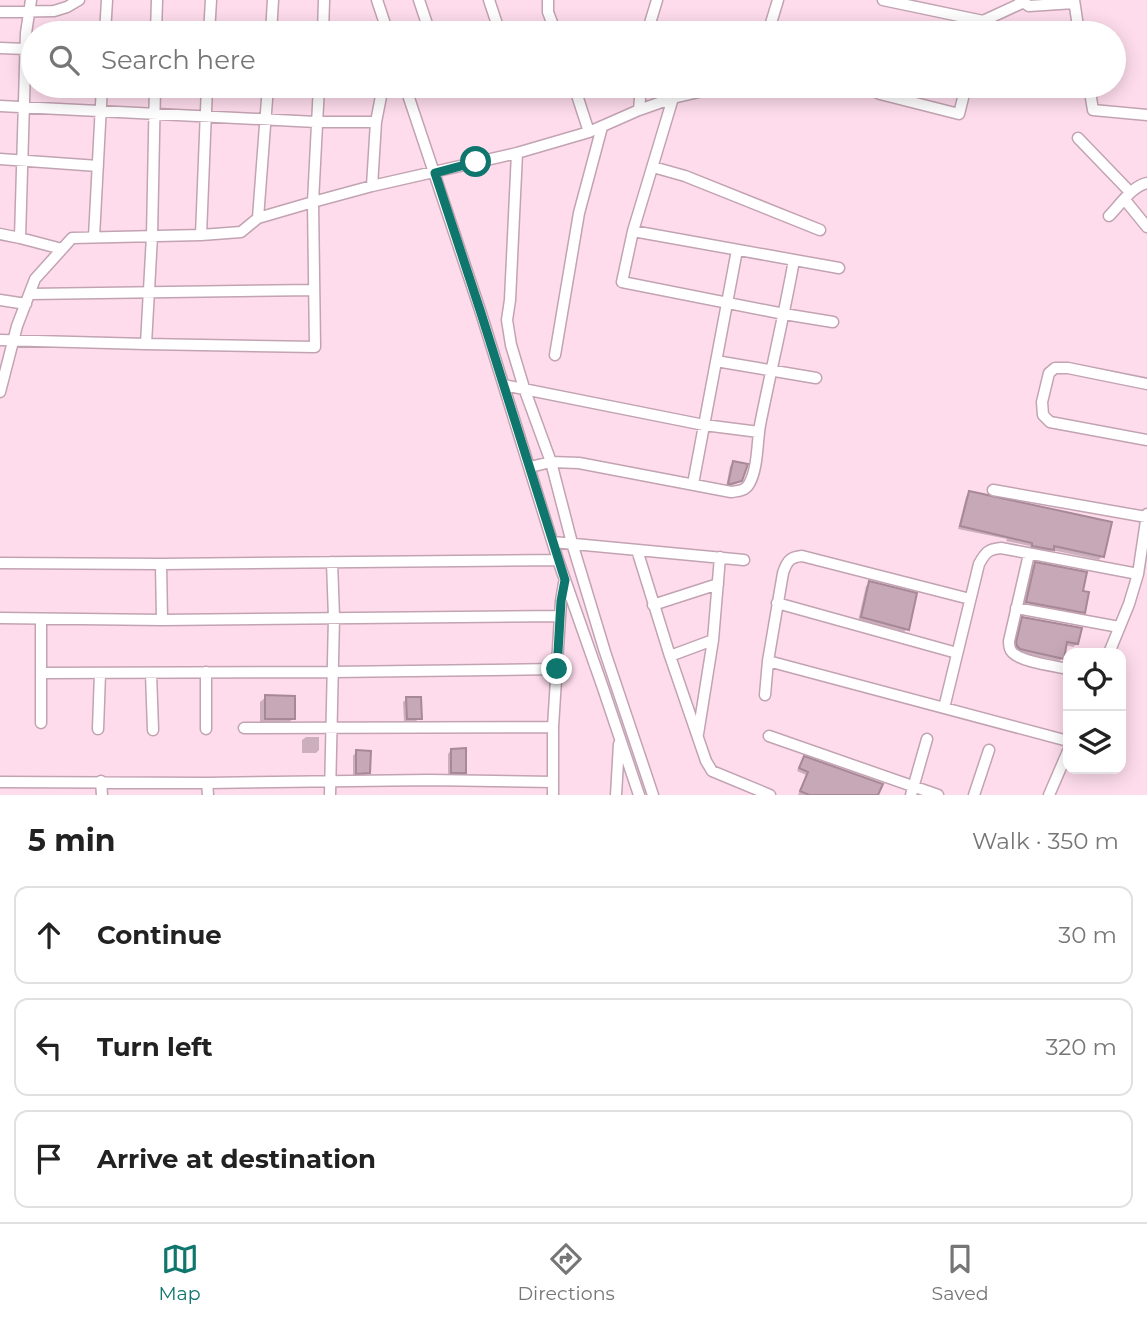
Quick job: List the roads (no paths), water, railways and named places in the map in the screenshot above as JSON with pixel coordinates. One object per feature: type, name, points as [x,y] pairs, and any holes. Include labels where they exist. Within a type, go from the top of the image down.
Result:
[{"type":"street","points":[[7,0],[3,12],[54,11],[79,0]]},
{"type":"street","points":[[29,21],[32,0]]},
{"type":"street","points":[[106,21],[107,0]]},
{"type":"street","points":[[156,21],[157,0]]},
{"type":"street","points":[[210,21],[211,0]]},
{"type":"street","points":[[272,21],[274,0]]},
{"type":"street","points":[[323,21],[324,0]]},
{"type":"street","points":[[377,0],[384,21]]},
{"type":"street","points":[[419,0],[426,21]]},
{"type":"street","points":[[489,0],[496,21]]},
{"type":"street","points":[[548,0],[551,21]]},
{"type":"street","points":[[651,21],[657,0]]},
{"type":"street","points":[[772,21],[778,0]]},
{"type":"street","points":[[883,0],[984,21],[1021,1],[1029,6],[1074,1],[1077,21]]},
{"type":"street","points":[[0,48],[21,49]]},
{"type":"street","points":[[20,238],[24,98]]},
{"type":"street","points":[[94,237],[102,98]]},
{"type":"street","points":[[146,344],[152,236],[155,98]]},
{"type":"street","points":[[201,235],[207,98]]},
{"type":"street","points":[[258,218],[267,98]]},
{"type":"street","points":[[0,340],[315,347],[313,202],[318,98]]},
{"type":"street","points":[[372,186],[376,122],[381,98]]},
{"type":"street","points":[[410,98],[439,172],[513,387],[532,467],[605,652],[653,795]]},
{"type":"street","points":[[578,98],[589,132]]},
{"type":"street","points":[[639,110],[640,98]]},
{"type":"street","points":[[0,392],[13,341],[35,279],[72,237],[241,232],[258,218],[372,186],[517,153],[589,132],[673,98]]},
{"type":"street","points":[[673,98],[633,231],[622,282],[833,322]]},
{"type":"street","points":[[896,98],[959,114],[963,98]]},
{"type":"street","points":[[1091,98],[1093,110],[1147,115]]},
{"type":"street","points":[[0,106],[265,120],[376,122]]},
{"type":"street","points":[[555,355],[579,213],[601,127]]},
{"type":"street","points":[[1078,138],[1135,190],[1147,227]]},
{"type":"street","points":[[517,153],[507,320],[513,387],[548,463],[564,543],[558,560],[639,795]]},
{"type":"street","points":[[0,159],[98,166]]},
{"type":"street","points":[[653,167],[685,176],[820,230]]},
{"type":"street","points":[[1109,216],[1135,190]]},
{"type":"street","points":[[633,231],[839,268]]},
{"type":"street","points":[[0,234],[62,249]]},
{"type":"street","points":[[693,484],[737,250]]},
{"type":"street","points":[[532,467],[548,463],[579,463],[731,492],[741,491],[748,486],[753,475],[759,432],[794,260]]},
{"type":"street","points":[[0,300],[149,291],[314,290]]},
{"type":"street","points":[[716,361],[816,378]]},
{"type":"street","points":[[1147,384],[1055,368],[1049,373],[1042,402],[1043,415],[1050,422],[1147,440]]},
{"type":"street","points":[[513,387],[704,425],[759,432]]},
{"type":"street","points":[[993,490],[1147,515],[1138,574],[1111,648]]},
{"type":"street","points":[[564,543],[744,560]]},
{"type":"street","points":[[944,708],[984,553],[1001,548],[1138,574]]},
{"type":"street","points":[[638,550],[653,605],[706,761],[712,771],[770,795]]},
{"type":"street","points":[[1029,554],[1009,641],[1010,649],[1027,660],[1063,668]]},
{"type":"street","points":[[765,695],[783,573],[786,562],[793,557],[802,556],[970,599]]},
{"type":"street","points":[[697,738],[713,640],[720,557]]},
{"type":"street","points":[[0,563],[558,560]]},
{"type":"street","points":[[330,795],[334,617],[332,562]]},
{"type":"street","points":[[161,564],[162,620]]},
{"type":"street","points":[[553,795],[553,727],[565,580]]},
{"type":"street","points":[[653,605],[718,584]]},
{"type":"street","points":[[777,603],[957,653]]},
{"type":"street","points":[[1017,608],[1119,627]]},
{"type":"street","points":[[0,618],[162,620],[560,616]]},
{"type":"street","points":[[41,619],[41,723]]},
{"type":"street","points":[[670,656],[713,640]]},
{"type":"street","points":[[768,662],[1063,740]]},
{"type":"street","points":[[40,673],[557,669]]},
{"type":"street","points":[[206,672],[206,729]]},
{"type":"street","points":[[98,729],[100,673]]},
{"type":"street","points":[[151,673],[153,730]]},
{"type":"street","points":[[244,728],[553,727]]},
{"type":"street","points":[[616,795],[619,736]]},
{"type":"street","points":[[769,736],[913,791],[938,795]]},
{"type":"street","points":[[913,791],[927,739]]},
{"type":"street","points":[[974,795],[989,750]]},
{"type":"street","points":[[1049,795],[1063,763]]},
{"type":"street","points":[[102,781],[102,795]]},
{"type":"street","points":[[0,782],[553,782]]},
{"type":"street","points":[[207,783],[208,795]]}]
